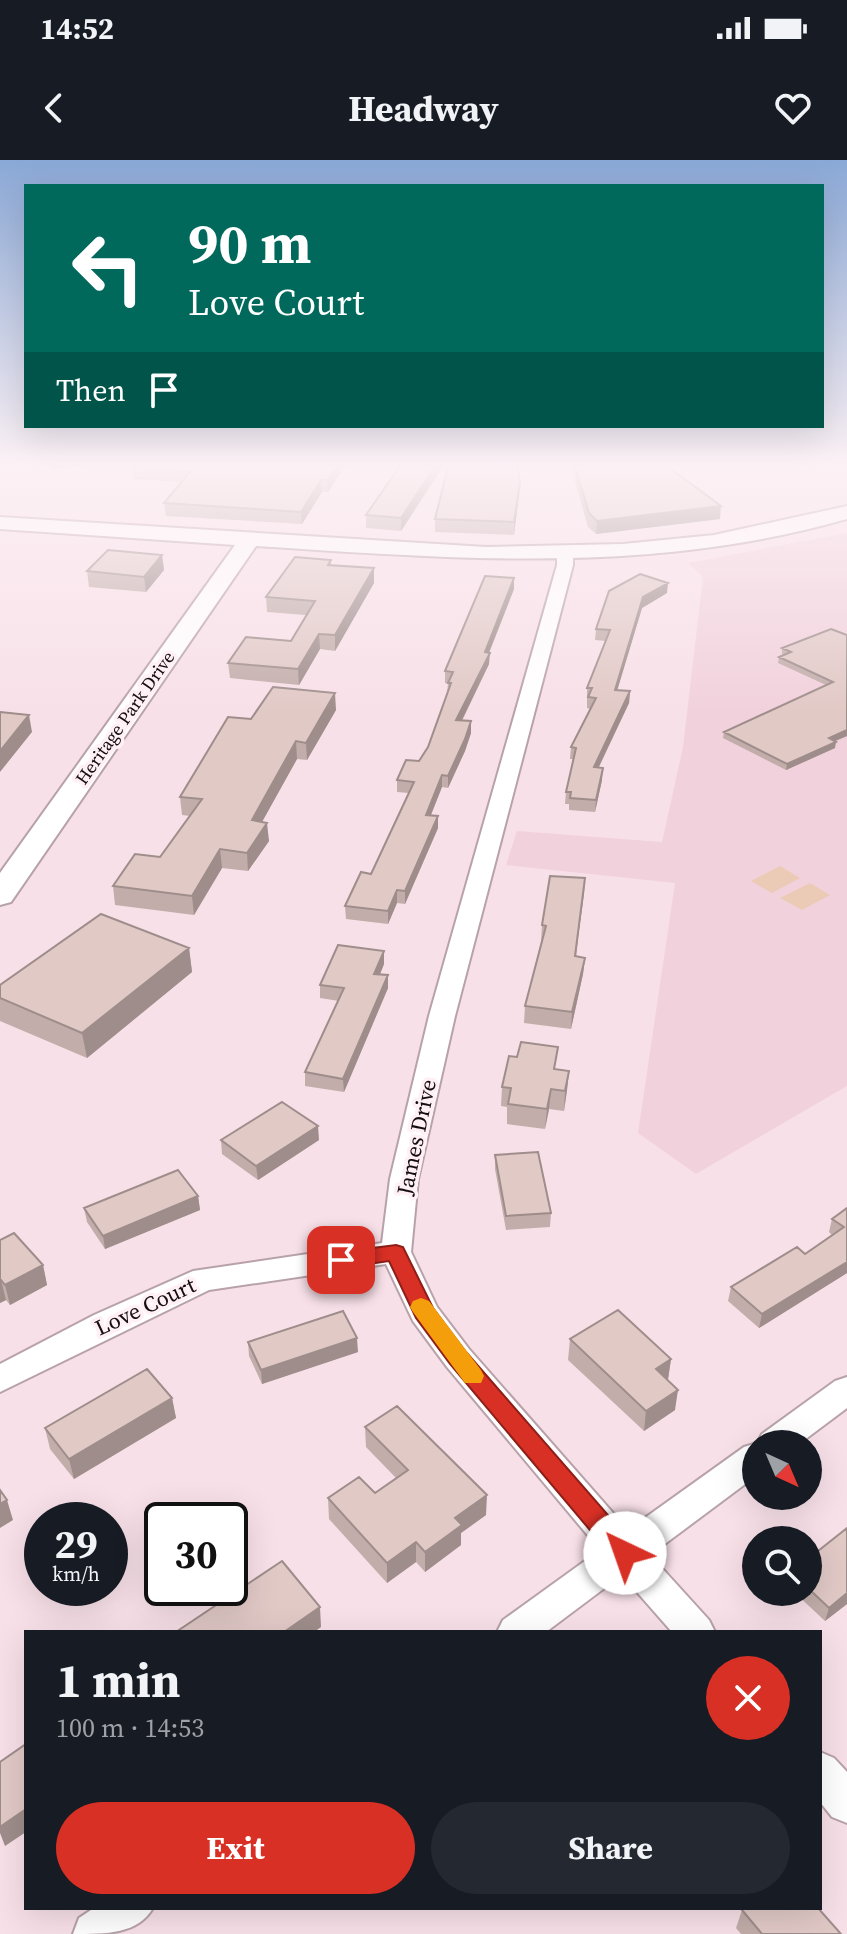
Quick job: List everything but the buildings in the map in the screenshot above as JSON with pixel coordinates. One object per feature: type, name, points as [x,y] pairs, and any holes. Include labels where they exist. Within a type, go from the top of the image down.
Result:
[{"type":"main road","points":[[245,546],[421,563],[692,556],[758,546]]},
{"type":"main road","name":"Heritage Park Drive","points":[[3,887],[245,546]]},
{"type":"main road","points":[[565,559],[685,546]]},
{"type":"street","name":"James Drive","points":[[396,1252],[404,1179],[442,1016],[565,559]]},
{"type":"street","name":"Love Court","points":[[0,1379],[105,1324],[204,1279],[396,1252]]},
{"type":"street","points":[[396,1252],[424,1313],[458,1358],[694,1630]]},
{"type":"street","points":[[793,1430],[847,1390]]},
{"type":"street","points":[[519,1630],[742,1467]]},
{"type":"street","points":[[822,1774],[847,1802]]},
{"type":"street","points":[[95,1934],[128,1910]]},
{"type":"shaded area","points":[[779,546],[847,546],[847,1086],[696,1174],[638,1133],[675,883],[506,865],[517,831],[662,842],[683,747],[703,577],[688,563]]},
{"type":"shaded area","points":[[780,866],[800,878],[772,893],[751,881]]},
{"type":"shaded area","points":[[810,883],[830,895],[802,910],[780,898]]},
{"type":"slow traffic","points":[[421,1307],[473,1376]]},
{"type":"route","points":[[341,1260],[396,1252],[424,1313],[458,1358],[530,1446],[625,1553]]}]
